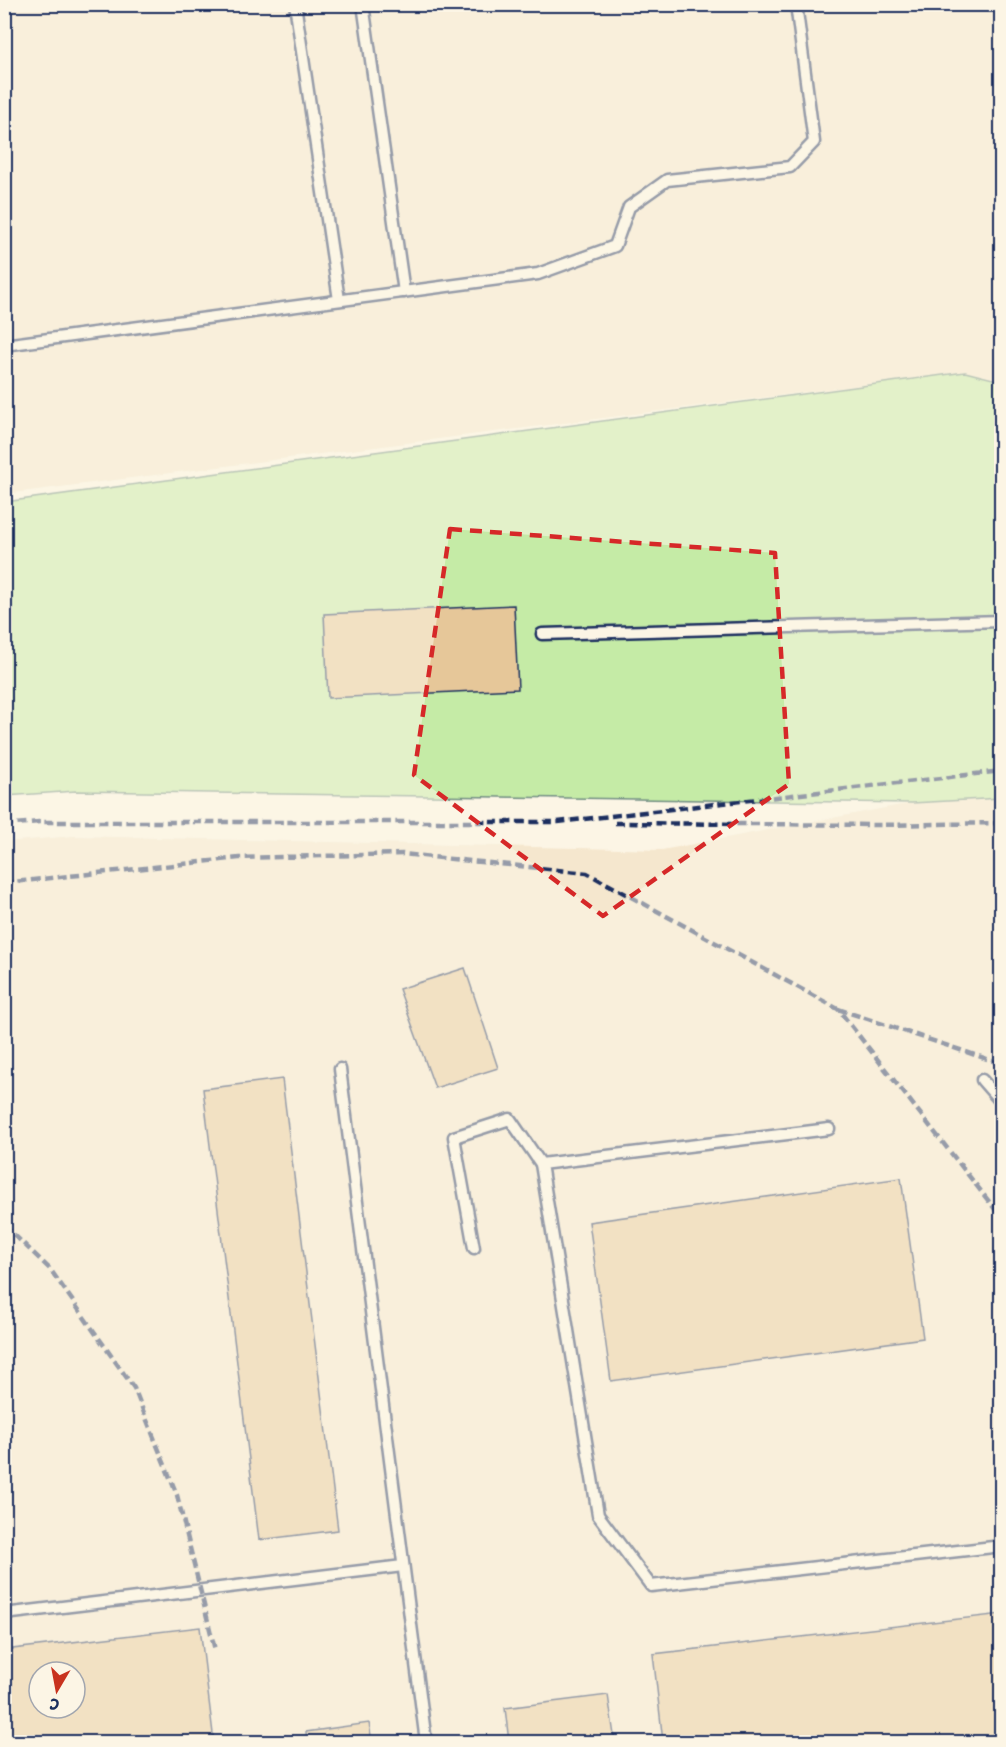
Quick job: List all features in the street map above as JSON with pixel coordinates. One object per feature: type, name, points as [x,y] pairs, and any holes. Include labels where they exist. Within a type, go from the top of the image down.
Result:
[{"type":"lane","points":[[295,4],[339,300]]},
{"type":"lane","points":[[363,4],[404,292]]},
{"type":"lane","points":[[4,345],[538,274],[615,246],[629,207],[668,180],[790,167],[814,142],[796,4]]},
{"type":"lane","points":[[542,634],[1002,621]]},
{"type":"lane","points":[[340,1069],[426,1743]]},
{"type":"lane","points":[[982,1080],[1002,1103]]},
{"type":"lane","points":[[474,1248],[454,1137],[510,1119],[542,1164],[598,1515],[651,1586],[1002,1546]]},
{"type":"lane","points":[[542,1164],[829,1130]]},
{"type":"lane","points":[[4,1614],[404,1566]]},
{"type":"highlighted area","points":[[450,529],[775,553],[789,784],[603,916],[414,775]]},
{"type":"shaded area","points":[[4,5],[1001,5],[1001,381],[965,372],[5,494]]},
{"type":"shaded area","points":[[1001,798],[1001,1742],[5,1742],[5,842],[74,836],[662,850],[912,803]]},
{"type":"green space","points":[[965,372],[1001,381],[1001,798],[912,803],[76,791],[5,796],[5,502]]},
{"type":"building","points":[[514,605],[518,689],[328,698],[324,614]]},
{"type":"building","points":[[465,968],[498,1068],[435,1088],[399,989]]},
{"type":"building","points":[[282,1079],[338,1530],[259,1540],[203,1089]]},
{"type":"building","points":[[901,1178],[923,1338],[611,1381],[589,1222]]},
{"type":"building","points":[[1002,1614],[1002,1742],[663,1742],[653,1654]]},
{"type":"building","points":[[200,1627],[214,1742],[4,1742],[4,1650]]},
{"type":"building","points":[[608,1695],[615,1742],[509,1742],[505,1708]]},
{"type":"building","points":[[369,1723],[372,1742],[307,1742],[306,1732]]},
{"type":"railway","points":[[4,825],[39,822],[558,822],[1002,771]]},
{"type":"railway","points":[[615,823],[877,825],[1002,823]]},
{"type":"railway","points":[[4,883],[239,858],[403,854],[587,873],[838,1009],[1002,1218]]},
{"type":"railway","points":[[838,1009],[1002,1064]]},
{"type":"railway","points":[[4,1225],[50,1269],[134,1388],[177,1495],[215,1650]]}]
